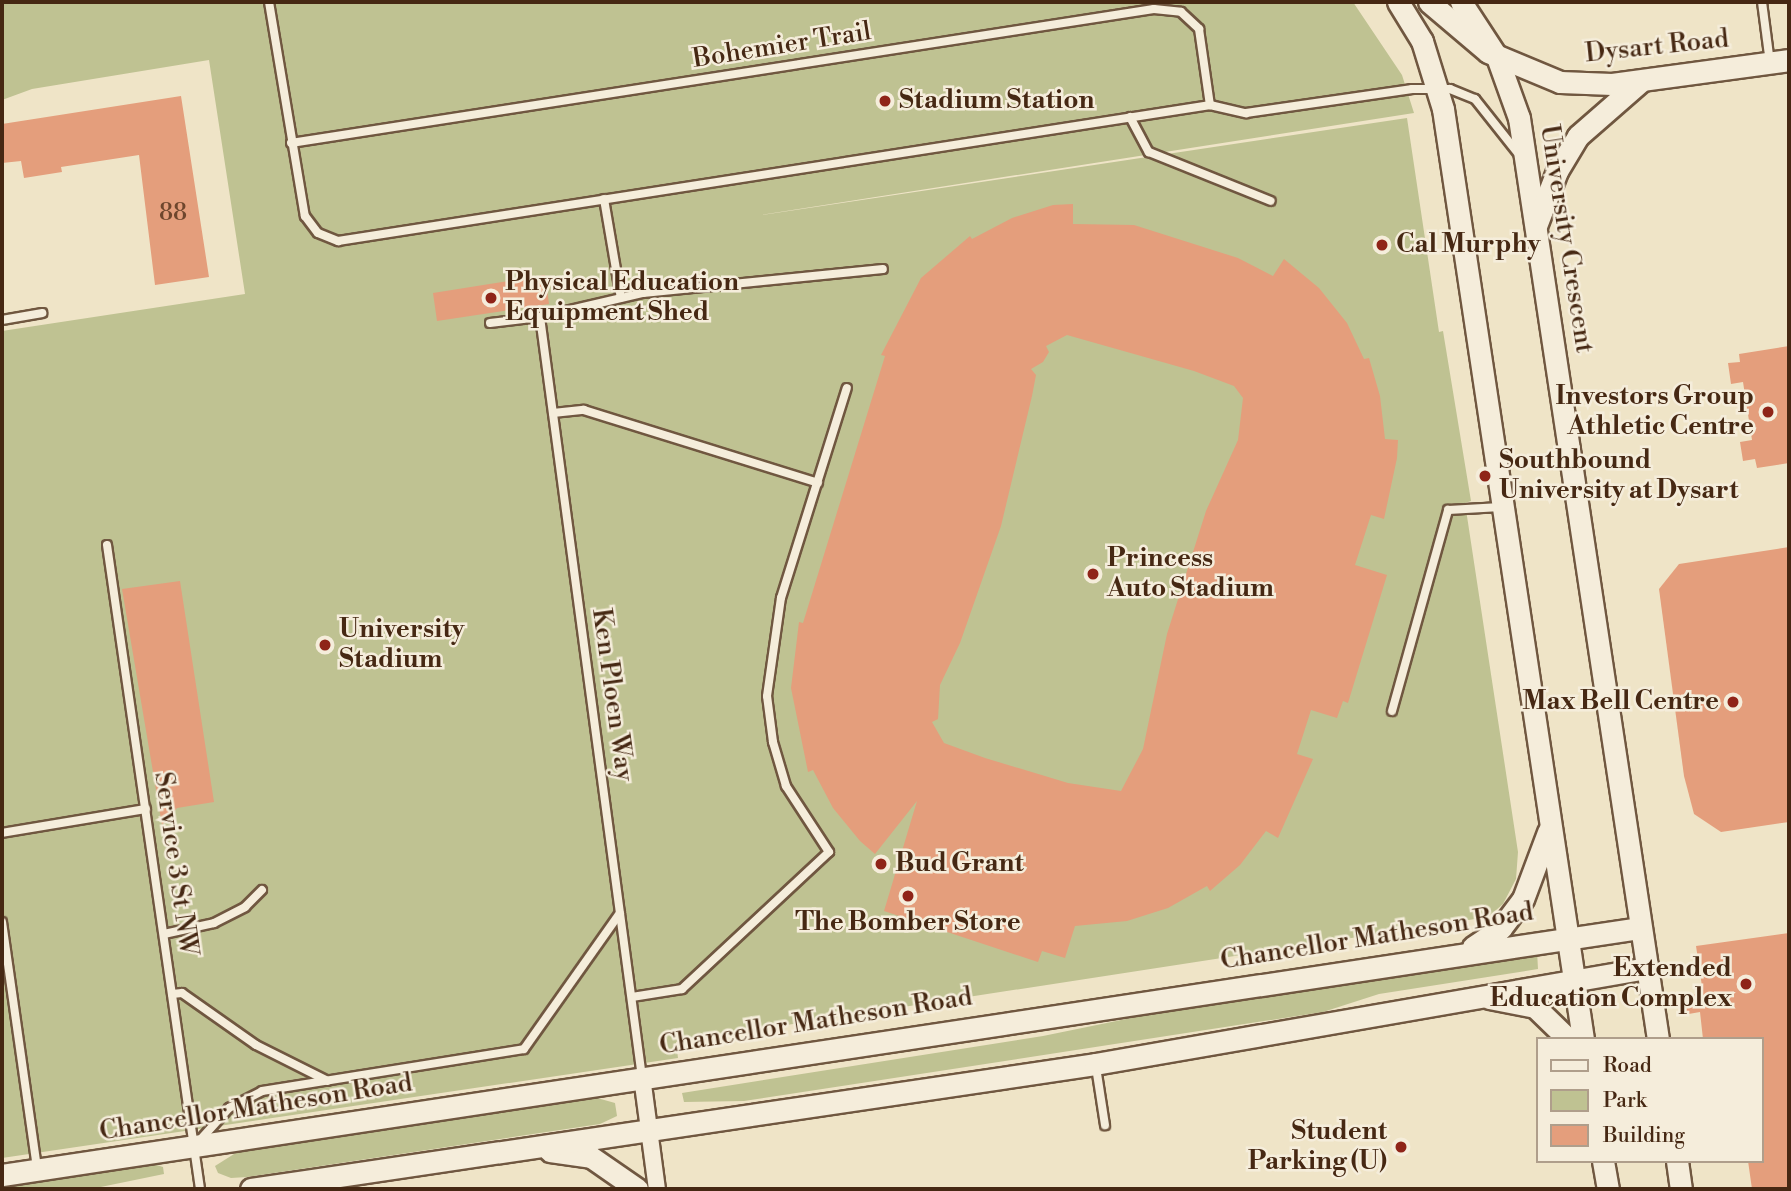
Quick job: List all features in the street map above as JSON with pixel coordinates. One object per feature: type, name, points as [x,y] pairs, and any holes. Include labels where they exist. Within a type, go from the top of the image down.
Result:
[{"type":"main road","points":[[1398,2],[1417,29],[1439,88],[1583,1037]]},
{"type":"main road","name":"Dysart Road","points":[[1429,2],[1467,38],[1497,57],[1560,82],[1641,81],[1779,61]]},
{"type":"main road","name":"University Crescent","points":[[1461,2],[1497,57],[1516,104],[1658,1037]]},
{"type":"main road","points":[[1535,228],[1557,171],[1578,136],[1641,81]]},
{"type":"main road","points":[[1468,951],[1501,928],[1523,899],[1551,823]]},
{"type":"main road","name":"Chancellor Matheson Road","points":[[2,1175],[1468,951],[1640,928]]},
{"type":"main road","points":[[251,1189],[1095,1064],[1371,1019],[1477,996],[1647,968]]},
{"type":"main road","points":[[1477,996],[1535,1007],[1566,1037]]},
{"type":"main road","points":[[527,1147],[591,1157],[637,1189]]},
{"type":"main road","points":[[1603,1163],[1608,1189]]},
{"type":"main road","points":[[1677,1163],[1681,1189]]},
{"type":"street","points":[[642,1077],[657,1189]]},
{"type":"lane","points":[[269,2],[291,143],[306,216],[317,233],[338,241],[1210,104],[1246,113],[1439,88],[1459,91],[1483,106],[1525,163]]},
{"type":"lane","points":[[1762,2],[1779,61]]},
{"type":"lane","name":"Bohemier Trail","points":[[291,143],[1154,9],[1181,12],[1199,29],[1210,104]]},
{"type":"lane","points":[[1130,117],[1149,152],[1271,201]]},
{"type":"lane","points":[[604,199],[621,298]]},
{"type":"lane","points":[[490,323],[540,317],[621,298],[883,269]]},
{"type":"lane","points":[[2,320],[42,313]]},
{"type":"lane","name":"Ken Ploen Way","points":[[540,317],[642,1077]]},
{"type":"lane","points":[[632,997],[682,989],[829,852],[786,786],[773,742],[767,696],[781,598],[847,388]]},
{"type":"lane","points":[[553,413],[584,410],[818,483]]},
{"type":"lane","points":[[1392,711],[1448,510],[1504,507]]},
{"type":"lane","name":"Service 3 St NW","points":[[107,545],[200,1189]]},
{"type":"lane","points":[[2,833],[146,809]]},
{"type":"lane","points":[[164,934],[214,923],[244,907],[262,890]]},
{"type":"lane","points":[[194,1147],[229,1108],[262,1091],[524,1049],[620,913]]},
{"type":"lane","points":[[2,922],[37,1169]]},
{"type":"lane","points":[[172,994],[182,993],[256,1045],[328,1081]]},
{"type":"lane","points":[[1095,1064],[1105,1125]]},
{"type":"green space","points":[[2,2],[1353,2],[1402,75],[1414,113],[748,217],[1407,118],[1439,332],[1443,331],[1471,501],[1465,503],[1518,852],[1516,879],[1503,904],[1488,917],[676,1042],[678,1058],[2,1158],[2,331],[245,294],[209,60],[32,89],[2,100]]},
{"type":"green space","points":[[1537,951],[1538,969],[1379,994],[1323,1012],[744,1101],[684,1102],[682,1093],[1043,1036],[1219,1000]]},
{"type":"green space","points":[[590,1096],[615,1103],[617,1116],[600,1124],[247,1177],[231,1178],[218,1173],[215,1166],[242,1149]]},
{"type":"green space","points":[[147,1162],[163,1167],[164,1174],[91,1189],[2,1189],[2,1185]]},
{"type":"building","points":[[181,96],[209,277],[155,285],[139,155],[61,167],[62,172],[24,178],[21,161],[2,163],[2,124]]},
{"type":"building","name":"Princess Auto Stadium","points":[[1073,204],[1073,224],[1134,225],[1238,258],[1273,276],[1284,259],[1319,288],[1347,323],[1364,359],[1369,358],[1380,396],[1385,439],[1398,440],[1397,458],[1384,519],[1371,515],[1355,565],[1387,575],[1348,703],[1343,701],[1337,718],[1311,710],[1297,754],[1313,759],[1278,838],[1266,831],[1240,865],[1210,891],[1207,886],[1168,908],[1127,921],[1075,926],[1065,958],[1042,951],[1038,962],[884,911],[917,801],[875,854],[860,841],[833,808],[813,770],[808,772],[791,688],[799,622],[803,623],[885,356],[881,355],[921,278],[970,236],[972,239],[1012,218],[1053,205]],"holes":[[[1067,335],[1194,371],[1234,386],[1243,398],[1238,440],[1206,511],[1167,634],[1143,749],[1121,791],[1068,783],[944,743],[932,722],[938,719],[940,685],[960,643],[1001,526],[1032,396],[1036,375],[1031,369],[1043,362],[1049,352],[1046,346]]]},
{"type":"building","name":"Physical Education Equipment Shed","points":[[545,275],[549,304],[437,321],[433,293]]},
{"type":"building","name":"Investors Group Athletic Centre","points":[[1789,346],[1789,463],[1757,468],[1755,459],[1743,461],[1740,442],[1752,440],[1743,382],[1731,384],[1728,363],[1740,362],[1739,354]]},
{"type":"building","name":"Max Bell Centre","points":[[1789,547],[1789,822],[1721,832],[1694,814],[1684,776],[1659,589],[1679,564]]},
{"type":"building","points":[[180,581],[214,802],[177,808],[162,825],[122,589]]},
{"type":"building","name":"Extended Education Complex","points":[[1789,933],[1789,1189],[1752,1189],[1748,1163],[1763,1163],[1763,1037],[1703,1037],[1700,1012],[1683,1015],[1680,997],[1703,993],[1696,946]]},
{"type":"place","name":"Stadium Station","points":[[885,101]]},
{"type":"place","name":"Cal Murphy","points":[[1382,245]]},
{"type":"place","name":"Physical Education Equipment Shed","points":[[491,298]]},
{"type":"place","name":"Investors Group Athletic Centre","points":[[1768,412]]},
{"type":"place","name":"Southbound University at Dysart","points":[[1485,476]]},
{"type":"place","name":"Princess Auto Stadium","points":[[1093,574]]},
{"type":"place","name":"University Stadium","points":[[325,645]]},
{"type":"place","name":"Max Bell Centre","points":[[1733,702]]},
{"type":"place","name":"Bud Grant","points":[[881,864]]},
{"type":"place","name":"The Bomber Store","points":[[908,896]]},
{"type":"place","name":"Extended Education Complex","points":[[1746,984]]},
{"type":"place","name":"Student Parking (U)","points":[[1401,1147]]}]
